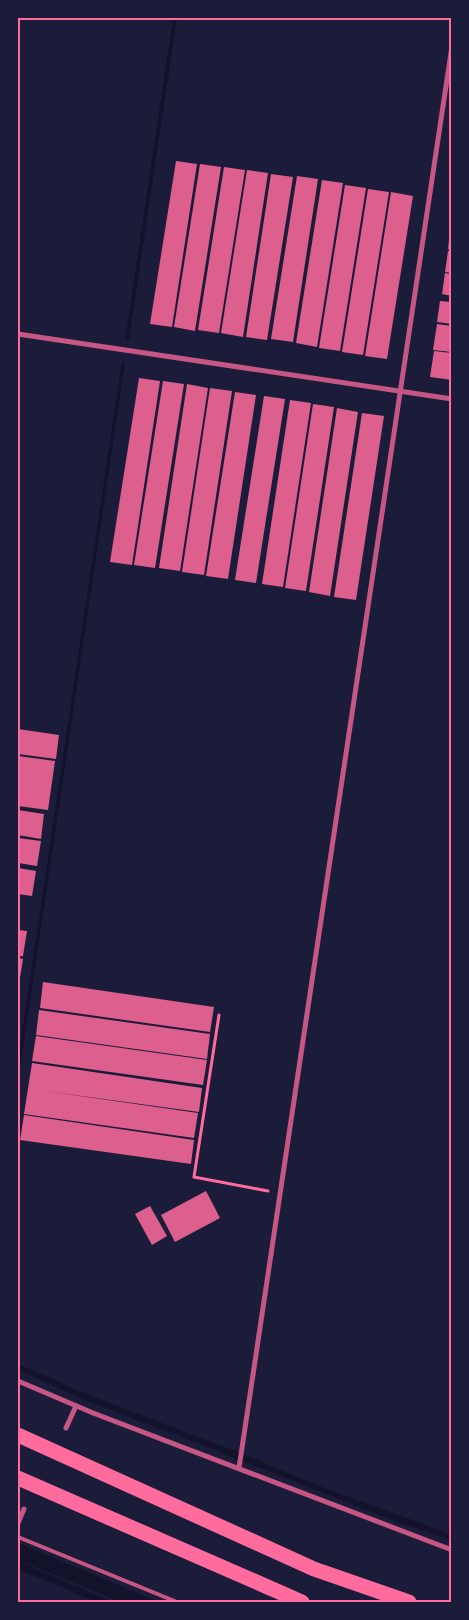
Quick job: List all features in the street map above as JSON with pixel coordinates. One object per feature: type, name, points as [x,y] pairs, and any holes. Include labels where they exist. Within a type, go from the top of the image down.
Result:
[{"type":"highway","points":[[18,1435],[314,1569],[409,1602]]},
{"type":"highway","points":[[18,1478],[302,1602]]},
{"type":"street","points":[[239,1468],[452,46]]},
{"type":"street","points":[[18,334],[452,399]]},
{"type":"street","points":[[18,1381],[76,1406],[452,1550]]},
{"type":"street","points":[[66,1428],[76,1406]]},
{"type":"street","points":[[18,1523],[24,1509]]},
{"type":"lane","points":[[18,1537],[177,1602]]},
{"type":"path","points":[[219,1015],[194,1177],[280,1194]]},
{"type":"shaded area","points":[[173,18],[177,18],[129,340],[125,340]]},
{"type":"shaded area","points":[[122,361],[125,362],[18,1082],[18,1060]]},
{"type":"shaded area","points":[[18,1364],[82,1392],[228,1449],[226,1454],[79,1398],[18,1369]]},
{"type":"shaded area","points":[[251,1458],[332,1491],[451,1534],[451,1540],[397,1522],[251,1464]]},
{"type":"shaded area","points":[[18,1543],[159,1602],[121,1602],[18,1560]]},
{"type":"building","points":[[176,161],[197,164],[172,327],[150,324]]},
{"type":"building","points":[[200,164],[221,167],[195,331],[174,327]]},
{"type":"building","points":[[224,167],[245,170],[219,333],[198,330]]},
{"type":"building","points":[[247,170],[268,173],[243,337],[221,333]]},
{"type":"building","points":[[271,174],[293,177],[267,340],[246,337]]},
{"type":"building","points":[[297,176],[318,179],[293,342],[271,339]]},
{"type":"building","points":[[322,180],[343,183],[317,347],[296,343]]},
{"type":"building","points":[[345,185],[366,188],[340,351],[319,348]]},
{"type":"building","points":[[368,189],[389,192],[363,355],[342,352]]},
{"type":"building","points":[[391,192],[413,196],[387,359],[365,356]]},
{"type":"building","points":[[450,231],[452,231],[452,250],[448,249]]},
{"type":"building","points":[[448,251],[452,251],[452,273],[445,272]]},
{"type":"building","points":[[445,273],[452,274],[452,296],[442,294]]},
{"type":"building","points":[[440,301],[452,302],[452,324],[437,322]]},
{"type":"building","points":[[437,324],[452,326],[452,352],[433,350]]},
{"type":"building","points":[[434,351],[452,353],[452,380],[430,377]]},
{"type":"building","points":[[139,378],[160,381],[132,565],[110,562]]},
{"type":"building","points":[[163,381],[184,384],[155,568],[134,565]]},
{"type":"building","points":[[187,384],[208,388],[180,571],[159,568]]},
{"type":"building","points":[[210,388],[232,391],[204,575],[182,572]]},
{"type":"building","points":[[235,392],[256,395],[228,579],[206,576]]},
{"type":"building","points":[[264,396],[285,399],[256,583],[235,580]]},
{"type":"building","points":[[290,400],[311,403],[283,587],[262,584]]},
{"type":"building","points":[[313,404],[334,407],[306,591],[285,588]]},
{"type":"building","points":[[337,408],[358,412],[330,596],[309,592]]},
{"type":"building","points":[[362,413],[384,416],[356,600],[334,597]]},
{"type":"building","points":[[18,729],[59,735],[56,759],[18,754]]},
{"type":"building","points":[[18,756],[55,761],[48,810],[18,806]]},
{"type":"building","points":[[18,810],[44,814],[41,839],[18,835]]},
{"type":"building","points":[[18,838],[41,841],[37,866],[18,863]]},
{"type":"building","points":[[18,868],[36,871],[32,896],[18,894]]},
{"type":"building","points":[[18,930],[27,931],[23,956],[18,956]]},
{"type":"building","points":[[18,958],[23,959],[19,984],[18,984]]},
{"type":"building","points":[[43,982],[214,1007],[210,1032],[40,1008]]},
{"type":"building","points":[[39,1010],[210,1034],[207,1059],[36,1035]]},
{"type":"building","points":[[36,1036],[207,1060],[203,1085],[32,1061]]},
{"type":"building","points":[[32,1063],[202,1088],[199,1112],[45,1091],[198,1113],[194,1138],[24,1114]]},
{"type":"building","points":[[24,1115],[194,1140],[191,1164],[20,1140]]},
{"type":"building","points":[[206,1191],[220,1218],[175,1242],[161,1215]]},
{"type":"building","points":[[150,1206],[167,1236],[152,1245],[135,1214]]},
{"type":"waterway","points":[[220,1449],[259,1464]]},
{"type":"waterway","points":[[18,1565],[105,1602]]}]
